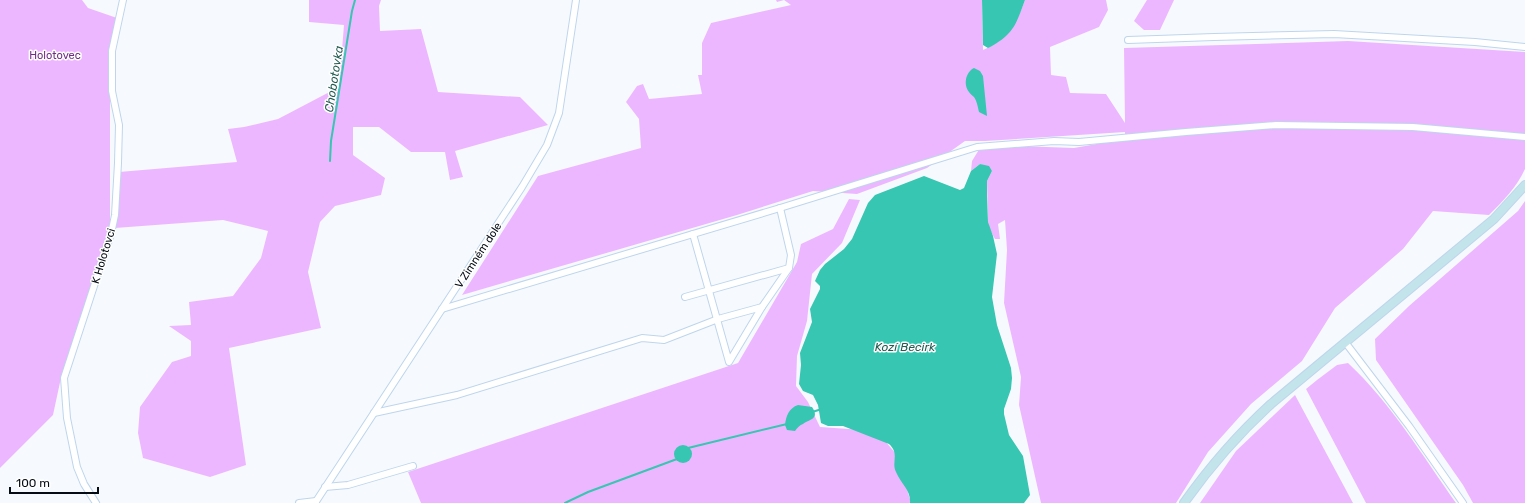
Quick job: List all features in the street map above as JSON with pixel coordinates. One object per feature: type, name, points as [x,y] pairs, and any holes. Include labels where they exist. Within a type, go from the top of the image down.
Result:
[{"type":"street","name":"K Holotovci","points":[[96,503],[84,484],[76,467],[67,418],[64,378],[111,234],[114,215],[119,125],[112,91],[112,51],[123,0]]},
{"type":"street","name":"V Zimném dole","points":[[315,502],[522,187],[547,144],[560,113],[576,0]]},
{"type":"street","points":[[1128,40],[1334,34],[1475,42],[1525,47]]},
{"type":"street","points":[[442,309],[780,208],[977,146],[1054,141],[1079,142],[1276,125],[1413,127],[1525,138]]},
{"type":"street","points":[[1184,503],[1210,467],[1242,430],[1345,342],[1494,219],[1525,185]]},
{"type":"street","points":[[693,234],[729,362],[762,307],[789,268],[791,256],[780,208]]},
{"type":"street","points":[[685,298],[789,268]]},
{"type":"street","points":[[374,413],[457,394],[642,338],[664,340],[718,319],[762,307]]},
{"type":"street","points":[[1345,342],[1409,426],[1463,503]]},
{"type":"street","points":[[325,487],[348,485],[412,466]]},
{"type":"street","points":[[298,503],[315,502]]},
{"type":"green space","name":"Holotovec","points":[[0,0],[82,0],[88,8],[117,18],[110,46],[110,232],[62,373],[53,415],[0,468]]},
{"type":"green space","points":[[309,0],[381,0],[379,6],[380,31],[421,29],[438,92],[520,97],[548,125],[455,151],[463,177],[450,180],[445,152],[411,152],[379,127],[353,127],[353,155],[385,178],[381,195],[335,206],[320,222],[308,272],[321,328],[229,348],[246,465],[210,477],[143,458],[138,433],[140,407],[172,362],[191,356],[191,341],[169,326],[191,325],[189,302],[233,296],[261,258],[268,231],[223,220],[115,228],[119,172],[237,162],[228,129],[278,119],[339,87],[344,25],[309,22]]},
{"type":"green space","points":[[784,0],[982,0],[983,50],[992,46],[1005,36],[1018,17],[1025,0],[1106,0],[1108,10],[1099,27],[1050,47],[1051,75],[1066,77],[1070,93],[1106,94],[1125,123],[1124,48],[1348,41],[1525,52],[1525,169],[1514,188],[1489,215],[1433,211],[1403,249],[1335,308],[1302,361],[1251,404],[1208,452],[1176,503],[1041,503],[1019,405],[1021,377],[1004,303],[1007,250],[1005,220],[998,224],[1000,239],[995,239],[989,228],[988,222],[987,181],[992,171],[980,164],[971,171],[972,161],[980,148],[1019,146],[1074,148],[1125,139],[1125,132],[965,141],[927,168],[857,194],[813,191],[737,215],[462,295],[538,176],[641,148],[639,119],[626,102],[637,86],[643,84],[649,99],[702,94],[698,75],[702,75],[702,43],[711,23],[791,5]]},
{"type":"green space","points":[[1147,0],[1174,0],[1160,30],[1144,30],[1134,21]]},
{"type":"green space","points":[[849,199],[860,200],[842,243],[812,274],[807,321],[797,356],[796,386],[808,402],[820,427],[863,430],[885,441],[897,455],[911,503],[421,503],[408,472],[738,363],[797,262],[801,244],[833,229]]},
{"type":"green space","points":[[1525,201],[1525,503],[1473,503],[1463,485],[1376,360],[1375,339],[1409,306],[1518,211]]},
{"type":"green space","points":[[1348,363],[1364,379],[1392,412],[1456,503],[1366,503],[1306,389],[1337,365]]},
{"type":"green space","points":[[1295,395],[1353,503],[1200,503],[1236,451]]},
{"type":"water","points":[[982,0],[1025,0],[1016,23],[1008,34],[1003,39],[988,48],[983,45]]},
{"type":"water","points":[[974,68],[980,71],[983,76],[987,116],[979,112],[974,97],[967,89],[967,75]]},
{"type":"water","name":"Kozí Becirk","points":[[980,164],[989,166],[992,171],[987,181],[988,222],[997,254],[992,297],[997,325],[1011,368],[1012,378],[1011,389],[1004,409],[1004,414],[1009,435],[1023,456],[1030,495],[1024,503],[910,503],[909,494],[896,472],[894,465],[894,451],[889,444],[843,426],[828,426],[821,423],[818,405],[813,395],[803,391],[799,384],[801,365],[800,353],[812,322],[810,309],[820,289],[820,286],[815,281],[820,270],[825,264],[844,249],[852,239],[868,203],[875,195],[924,176],[960,190],[964,188],[971,171]]},
{"type":"water","points":[[798,405],[812,407],[815,416],[795,431],[787,430],[785,425],[787,416],[792,408]]},
{"type":"water","points":[[679,445],[687,445],[692,450],[690,461],[687,463],[679,463],[674,458],[674,450]]},
{"type":"waterway","name":"Chobotovka","points":[[330,161],[331,141],[355,0]]},
{"type":"waterway","points":[[812,412],[822,409]]},
{"type":"waterway","points":[[688,448],[787,424]]},
{"type":"waterway","points":[[565,503],[588,492],[677,459]]}]
